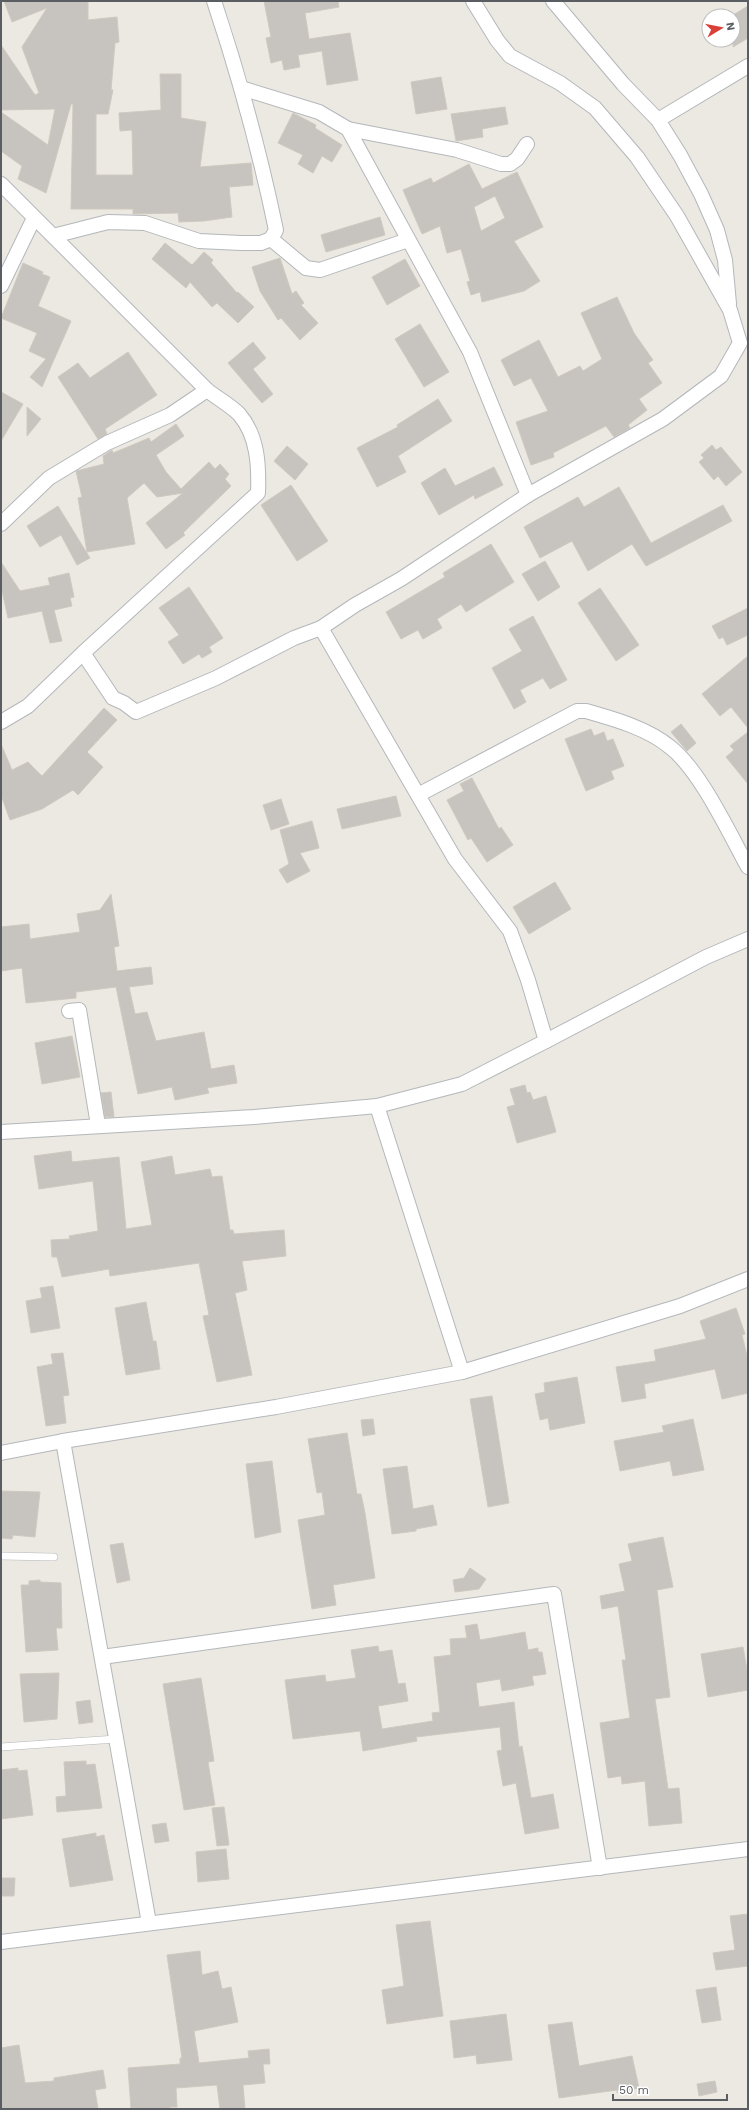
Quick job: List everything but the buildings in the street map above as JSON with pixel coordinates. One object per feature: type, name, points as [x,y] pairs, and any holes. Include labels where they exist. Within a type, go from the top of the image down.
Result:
[{"type":"street","points":[[53,236],[108,222],[145,223],[199,241],[241,243],[261,242],[271,239],[276,230],[261,159],[214,1]]},
{"type":"street","points":[[473,1],[497,40],[510,56],[560,83],[595,108],[637,157],[677,216],[730,310]]},
{"type":"street","points":[[83,653],[113,698],[124,703],[136,712],[216,678],[294,638],[321,628],[528,495],[663,419],[721,376],[740,343],[730,310],[725,260],[717,230],[694,181],[658,120],[623,84],[553,1]]},
{"type":"street","points":[[658,120],[748,66]]},
{"type":"street","points":[[241,88],[320,112],[348,129],[457,150],[501,164],[510,164],[518,159],[527,144]]},
{"type":"street","points":[[348,129],[470,352],[528,495]]},
{"type":"street","points":[[1,184],[207,390],[239,415],[252,437],[259,465],[258,493],[83,653],[28,706],[1,722]]},
{"type":"street","points":[[1,286],[34,218]]},
{"type":"street","points":[[271,239],[306,268],[320,270],[408,240]]},
{"type":"street","points":[[1,524],[49,478],[108,443],[170,415],[207,390]]},
{"type":"street","points":[[321,628],[455,859],[510,931],[528,980],[546,1041]]},
{"type":"street","points":[[418,795],[577,711],[586,711],[644,730],[670,746],[691,768],[748,867]]},
{"type":"street","points":[[1,1132],[254,1118],[377,1106],[462,1084],[706,958],[748,939]]},
{"type":"street","points":[[69,1011],[79,1010],[98,1126]]},
{"type":"street","points":[[377,1106],[462,1372]]},
{"type":"street","points":[[1,1453],[63,1441],[276,1407],[462,1372],[680,1306],[748,1279]]},
{"type":"street","points":[[63,1441],[149,1923]]},
{"type":"street","points":[[102,1657],[554,1594],[600,1868]]},
{"type":"street","points":[[1,1942],[748,1849]]},
{"type":"lane","points":[[1,1556],[54,1557]]},
{"type":"lane","points":[[1,1747],[116,1739]]}]
